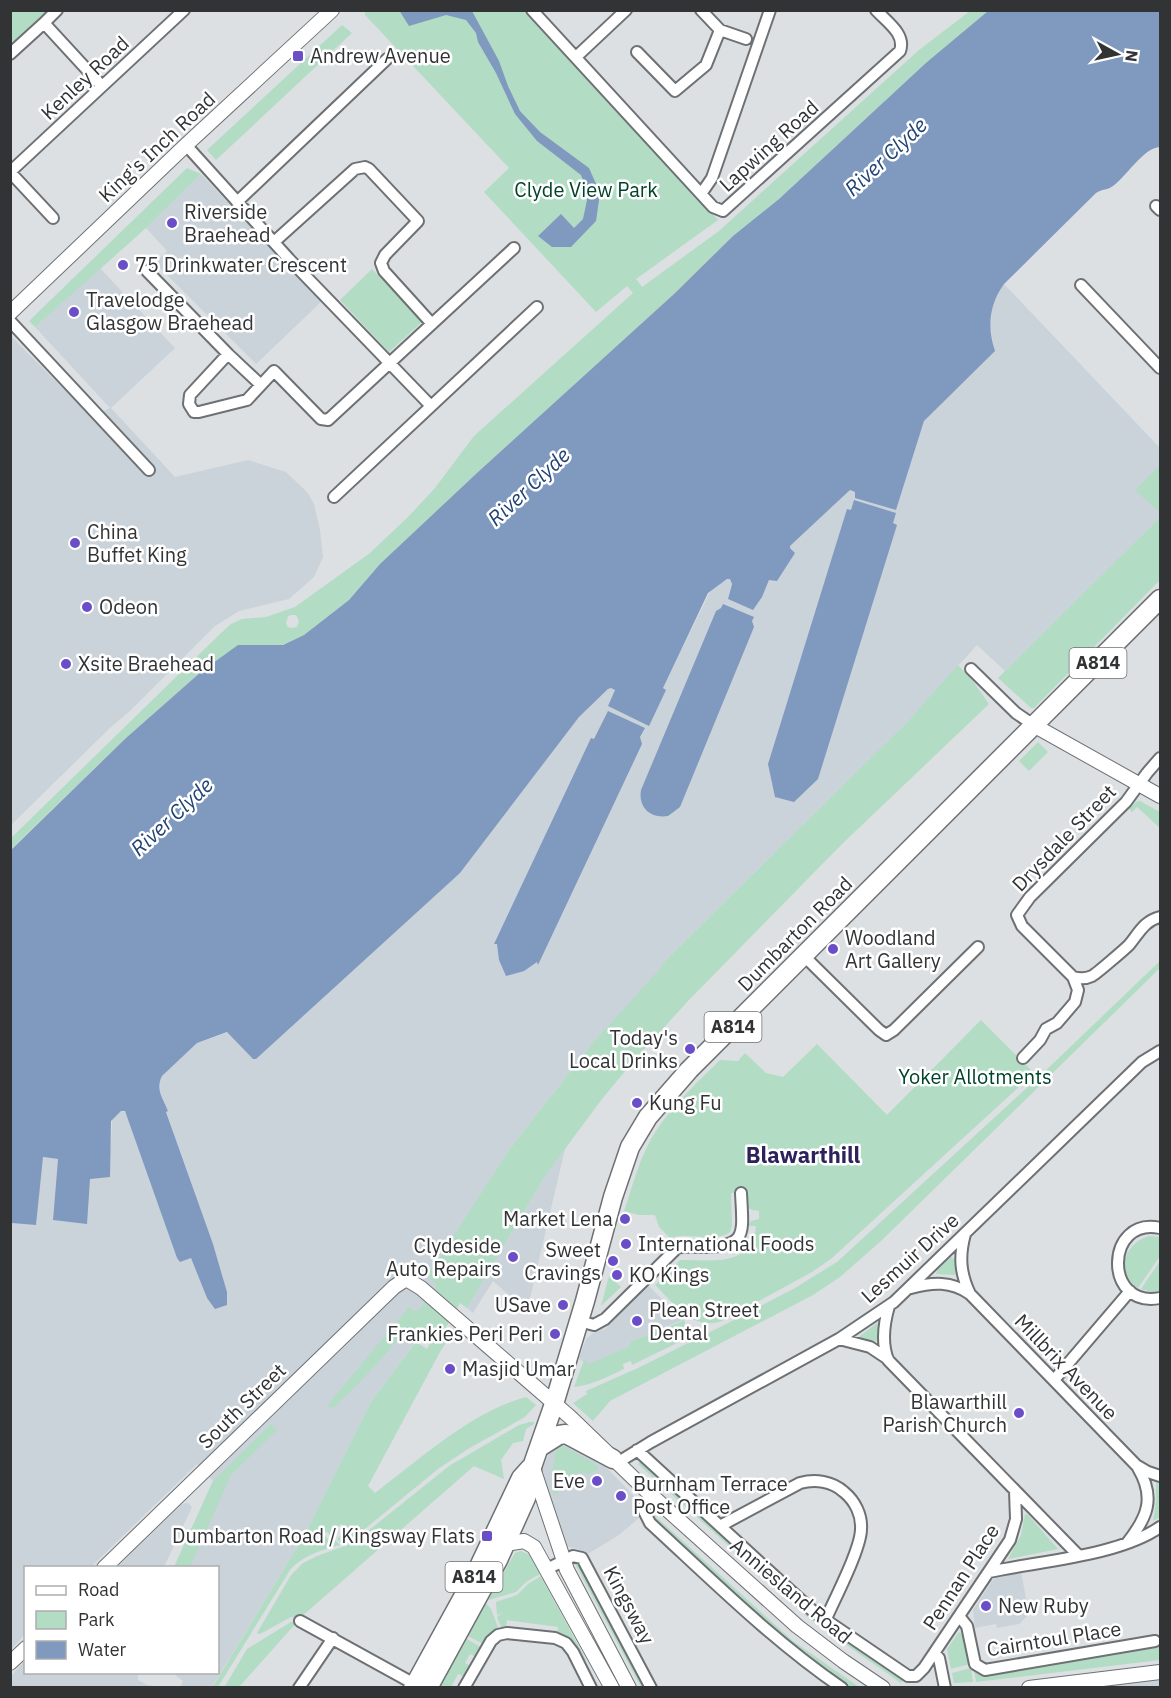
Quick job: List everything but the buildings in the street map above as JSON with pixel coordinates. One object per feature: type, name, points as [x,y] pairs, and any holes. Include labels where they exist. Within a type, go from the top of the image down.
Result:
[{"type":"main road","name":"Dumbarton Road","points":[[419,1687],[506,1544],[530,1486],[532,1467],[579,1321],[620,1174],[630,1147],[648,1117],[689,1070],[1161,599]]},
{"type":"main road","points":[[540,1447],[566,1434],[615,1461]]},
{"type":"main road","name":"Dumbarton Road","points":[[419,1687],[521,1478],[532,1467]]},
{"type":"street","points":[[10,54],[57,10]]},
{"type":"street","name":"Kenley Road","points":[[10,172],[184,10]]},
{"type":"street","name":"King's Inch Road","points":[[10,313],[332,10]]},
{"type":"street","name":"Lapwing Road","points":[[532,10],[701,194],[717,209],[726,210],[900,51],[903,43],[901,36],[876,10]]},
{"type":"street","points":[[576,57],[626,10]]},
{"type":"street","points":[[701,10],[720,30],[746,39]]},
{"type":"street","points":[[701,194],[712,178],[770,10]]},
{"type":"street","points":[[44,23],[102,86]]},
{"type":"street","points":[[637,52],[675,91],[706,65],[720,30]]},
{"type":"street","points":[[237,202],[387,59]]},
{"type":"street","points":[[186,145],[274,242],[431,406]]},
{"type":"street","points":[[274,242],[355,169],[364,167],[369,169],[418,221],[385,255],[381,263],[384,271],[432,324]]},
{"type":"street","points":[[10,172],[52,218]]},
{"type":"street","points":[[228,354],[190,395],[188,400],[190,409],[199,412],[247,400],[274,372],[321,419],[328,420],[514,248]]},
{"type":"street","points":[[147,271],[261,385]]},
{"type":"street","points":[[1081,285],[1158,362]]},
{"type":"street","points":[[334,497],[537,307]]},
{"type":"street","points":[[10,321],[149,470]]},
{"type":"street","points":[[971,669],[1016,713],[1035,726],[1161,796]]},
{"type":"street","name":"Drysdale Street","points":[[1073,977],[1022,927],[1017,915],[1023,905],[1126,802],[1161,758]]},
{"type":"street","points":[[1073,977],[1084,979],[1095,975],[1127,946],[1149,921],[1161,917]]},
{"type":"street","points":[[804,956],[886,1035],[894,1030],[978,946]]},
{"type":"street","points":[[1023,1058],[1040,1040],[1046,1029],[1057,1023],[1076,1002],[1078,990],[1073,977]]},
{"type":"street","name":"Lesmuir Drive","points":[[615,1461],[839,1339],[889,1306],[1142,1062],[1161,1051]]},
{"type":"street","points":[[579,1321],[594,1324],[601,1322],[676,1248],[720,1247],[734,1243],[742,1232],[741,1193]]},
{"type":"street","points":[[1161,1228],[1146,1228],[1136,1232],[1122,1245],[1117,1264],[1123,1283],[1130,1291],[1147,1299],[1161,1298]]},
{"type":"street","name":"Millbrix Avenue","points":[[966,1234],[960,1262],[962,1276],[970,1294]]},
{"type":"street","name":"South Street","points":[[106,1566],[394,1287],[403,1281],[411,1281]]},
{"type":"street","name":"Anniesland Road","points":[[411,1281],[554,1404],[797,1626],[883,1688]]},
{"type":"street","name":"Millbrix Avenue","points":[[910,1288],[938,1283],[956,1286],[970,1294],[1137,1465],[1161,1476]]},
{"type":"street","points":[[1054,1380],[1130,1291]]},
{"type":"street","points":[[888,1360],[884,1334],[889,1306]]},
{"type":"street","points":[[839,1339],[870,1347],[888,1360],[1078,1555]]},
{"type":"street","name":"Anniesland Road","points":[[637,1450],[825,1621],[904,1675],[916,1676]]},
{"type":"street","name":"Millbrix Avenue","points":[[1127,1544],[1143,1521],[1148,1503],[1146,1482],[1137,1465]]},
{"type":"street","name":"Kingsway","points":[[532,1467],[570,1577],[629,1688]]},
{"type":"street","points":[[720,1526],[800,1483],[827,1482],[846,1493],[857,1508],[861,1530],[857,1546],[825,1621]]},
{"type":"street","name":"Pennan Place","points":[[916,1676],[989,1572],[1014,1531],[1015,1491]]},
{"type":"street","points":[[651,1495],[644,1511],[650,1523],[766,1630],[842,1688]]},
{"type":"street","points":[[989,1572],[1127,1544],[1161,1527]]},
{"type":"street","points":[[506,1544],[520,1541],[532,1544],[612,1688]]},
{"type":"street","name":"Kingsway","points":[[564,1560],[576,1556],[583,1560],[651,1688]]},
{"type":"street","points":[[547,1569],[564,1560]]},
{"type":"street","name":"Cairntoul Place","points":[[959,1616],[967,1626],[975,1664],[984,1670],[1155,1641]]},
{"type":"street","points":[[300,1620],[419,1687]]},
{"type":"street","points":[[464,1688],[491,1641],[498,1635],[507,1633],[555,1638],[566,1643],[591,1688]]},
{"type":"street","points":[[298,1688],[333,1638]]},
{"type":"street","points":[[10,1663],[24,1650]]},
{"type":"street","points":[[934,1653],[939,1658],[945,1688]]},
{"type":"street","points":[[1029,1688],[1161,1672]]},
{"type":"shaded area","points":[[201,174],[321,302],[256,364],[155,263],[167,251],[146,228]]},
{"type":"shaded area","points":[[100,268],[175,348],[111,408],[175,477],[248,460],[286,472],[307,492],[314,504],[323,557],[314,577],[289,599],[239,611],[215,626],[11,825],[11,338],[91,417],[110,408],[35,327]]},
{"type":"shaded area","points":[[1004,284],[1160,448],[1160,465],[1136,490],[1160,513],[1160,517],[1005,671],[977,645],[909,720],[665,961],[666,963],[590,1046],[509,1150],[436,1264],[437,1285],[406,1329],[418,1339],[371,1402],[304,1536],[212,1687],[180,1687],[183,1681],[176,1676],[177,1674],[219,1674],[219,1566],[174,1566],[213,1481],[197,1464],[92,1566],[24,1566],[24,1635],[11,1650],[11,1221],[36,1225],[42,1157],[58,1159],[53,1220],[90,1178],[111,1144],[112,1119],[121,1111],[126,1112],[177,1258],[180,1262],[191,1258],[207,1298],[227,1292],[213,1244],[166,1111],[168,1110],[159,1092],[159,1082],[162,1076],[197,1043],[229,1032],[460,873],[579,717],[608,689],[615,690],[608,706],[665,690],[662,688],[711,590],[729,578],[732,581],[728,599],[754,606],[762,596],[769,580],[777,580],[794,553],[790,546],[850,490],[855,492],[855,497],[896,510],[924,421],[993,345],[990,324],[994,300]]},
{"type":"shaded area","points":[[565,1149],[527,1311],[493,1281],[473,1313],[467,1308],[545,1176]]},
{"type":"shaded area","points":[[648,1285],[683,1320],[631,1341],[628,1347],[589,1365],[579,1359],[586,1339],[593,1333],[605,1329]]},
{"type":"shaded area","points":[[561,1439],[599,1460],[634,1496],[637,1503],[636,1511],[639,1518],[619,1535],[586,1555],[580,1550],[566,1546],[542,1477],[543,1468],[552,1448]]},
{"type":"shaded area","points":[[188,1503],[192,1507],[164,1566],[118,1566],[182,1504]]},
{"type":"shaded area","points":[[1021,1572],[1029,1614],[1019,1624],[997,1628],[996,1624],[975,1628],[973,1610],[992,1581],[997,1577]]},
{"type":"shaded area","points":[[24,1661],[24,1674],[136,1674],[138,1680],[147,1685],[162,1687],[11,1687],[11,1676]]},
{"type":"shaded area","points":[[1160,1678],[1160,1687],[1086,1688]]},
{"type":"green space","points":[[10,11],[53,11],[19,42],[11,41]]},
{"type":"green space","name":"Clyde View Park","points":[[365,11],[523,11],[718,220],[636,279],[642,287],[719,231],[919,50],[970,11],[988,11],[927,62],[779,199],[733,236],[674,294],[380,564],[349,600],[304,635],[282,645],[238,646],[202,671],[126,738],[11,849],[11,838],[231,624],[242,619],[266,617],[295,607],[370,553],[435,488],[474,436],[633,293],[627,286],[596,312],[484,192],[509,168],[365,15]],"holes":[[[296,615],[299,621],[297,627],[288,627],[286,623],[288,616]]]},
{"type":"green space","points":[[342,25],[352,33],[216,160],[207,150]]},
{"type":"green space","points":[[187,168],[201,174],[146,228],[35,327],[29,321]]},
{"type":"green space","points":[[372,269],[422,322],[389,352],[340,300]]},
{"type":"green space","points":[[1160,465],[1160,513],[1135,490]]},
{"type":"green space","points":[[1160,517],[1160,580],[1034,708],[1031,708],[998,678]]},
{"type":"green space","points":[[958,665],[989,704],[841,845],[687,1002],[602,1099],[545,1176],[467,1308],[460,1303],[446,1327],[452,1333],[368,1486],[375,1493],[466,1425],[506,1404],[526,1397],[536,1405],[525,1417],[438,1469],[355,1537],[342,1544],[337,1539],[347,1529],[341,1524],[330,1535],[326,1531],[323,1534],[329,1540],[332,1537],[340,1545],[307,1557],[290,1570],[218,1687],[212,1688],[304,1536],[371,1402],[416,1342],[427,1349],[433,1337],[424,1330],[418,1339],[406,1329],[372,1370],[344,1398],[334,1407],[326,1407],[409,1307],[415,1311],[419,1310],[437,1285],[426,1275],[509,1150],[590,1046],[664,962],[909,720]]},
{"type":"green space","points":[[1038,742],[1048,752],[1029,771],[1019,761]]},
{"type":"green space","points":[[1140,801],[1160,812],[1160,828],[1137,807],[1132,812],[1129,809]]},
{"type":"green space","points":[[1160,961],[1160,968],[881,1241],[840,1277],[813,1295],[610,1401],[593,1421],[573,1403],[587,1394],[586,1391],[730,1322],[795,1288],[837,1262],[1042,1074]]},
{"type":"green space","name":"Yoker Allotments","points":[[981,1020],[1034,1073],[832,1258],[812,1272],[722,1321],[712,1323],[702,1322],[684,1314],[655,1285],[680,1260],[728,1259],[747,1249],[753,1240],[756,1226],[748,1226],[751,1221],[759,1219],[759,1211],[747,1207],[746,1193],[731,1193],[732,1226],[730,1232],[718,1237],[677,1236],[670,1238],[659,1227],[655,1215],[639,1215],[624,1211],[650,1141],[682,1098],[720,1060],[738,1061],[745,1053],[766,1073],[783,1077],[817,1044],[887,1115]]},
{"type":"green space","points":[[1150,1236],[1160,1237],[1160,1256],[1138,1288],[1126,1274],[1126,1258],[1134,1244]]},
{"type":"green space","points":[[951,1257],[955,1260],[956,1275],[936,1274],[938,1269]]},
{"type":"green space","points":[[1160,1261],[1160,1291],[1152,1292],[1141,1289]]},
{"type":"green space","points":[[609,1276],[621,1287],[601,1306]]},
{"type":"green space","points":[[680,1314],[685,1322],[683,1336],[679,1342],[632,1365],[631,1361],[623,1364],[624,1369],[605,1378],[574,1387],[584,1360],[589,1364],[628,1347],[631,1341],[683,1321],[678,1316]]},
{"type":"green space","points":[[877,1323],[880,1327],[879,1342],[861,1339],[860,1336]]},
{"type":"green space","points":[[530,1422],[534,1424],[526,1429],[523,1441],[513,1443],[501,1460],[504,1479],[474,1466],[301,1617],[291,1617],[260,1634],[257,1633],[291,1575],[303,1563],[353,1543],[449,1466],[519,1425]]},
{"type":"green space","points":[[271,1424],[277,1430],[231,1475],[190,1566],[174,1566],[213,1481]]},
{"type":"green space","points":[[561,1445],[597,1465],[599,1469],[589,1474],[575,1473],[569,1477],[564,1490],[554,1495],[552,1470],[557,1446]]},
{"type":"green space","points":[[642,1460],[831,1630],[903,1679],[901,1683],[811,1620],[638,1464]]},
{"type":"green space","points":[[1156,1483],[1160,1484],[1160,1517],[1153,1521],[1156,1501]]},
{"type":"green space","points":[[1025,1514],[1058,1549],[1008,1559],[1021,1535]]},
{"type":"green space","points":[[652,1515],[793,1641],[859,1687],[850,1687],[790,1645],[651,1518]]},
{"type":"green space","points":[[521,1551],[530,1555],[540,1574],[526,1582],[516,1592],[488,1600],[515,1553]]},
{"type":"green space","points":[[578,1561],[647,1687],[641,1687],[574,1562]]},
{"type":"green space","points":[[541,1576],[586,1660],[582,1662],[557,1634],[558,1627],[507,1620],[506,1628],[502,1629],[497,1617],[502,1613],[497,1615],[496,1602],[517,1595]]},
{"type":"green space","points":[[486,1603],[491,1609],[499,1630],[489,1636],[483,1644],[468,1636]]},
{"type":"green space","points":[[291,1622],[297,1622],[239,1687],[224,1688],[247,1649]]},
{"type":"green space","points":[[959,1632],[965,1637],[970,1664],[951,1669],[947,1649]]},
{"type":"green space","points":[[467,1639],[481,1647],[476,1657],[470,1654],[465,1663],[471,1666],[465,1677],[458,1674],[451,1687],[439,1688]]},
{"type":"green space","points":[[1160,1645],[1160,1660],[976,1682],[974,1669],[992,1673]]},
{"type":"green space","points":[[971,1668],[973,1682],[954,1683],[952,1673]]},
{"type":"water","points":[[399,10],[472,11],[499,61],[520,111],[540,132],[589,168],[600,193],[596,221],[571,247],[552,247],[538,236],[561,214],[574,228],[583,219],[588,192],[581,175],[537,141],[515,114],[496,73],[478,42],[476,33],[466,20],[446,15],[409,26]]},
{"type":"water","name":"River Clyde","points":[[988,11],[1160,11],[1160,147],[1147,152],[1113,186],[1096,193],[1004,284],[992,308],[990,325],[995,351],[924,421],[896,510],[855,498],[855,492],[850,490],[790,546],[795,553],[777,581],[769,580],[762,597],[753,610],[728,599],[732,584],[730,579],[708,593],[663,688],[666,690],[649,726],[608,706],[615,690],[608,689],[579,717],[460,873],[256,1059],[253,1059],[227,1032],[197,1043],[162,1076],[159,1086],[160,1094],[168,1111],[166,1112],[213,1244],[227,1292],[227,1305],[215,1309],[207,1298],[191,1258],[180,1262],[177,1258],[125,1111],[121,1111],[111,1121],[110,1177],[90,1179],[87,1224],[53,1220],[58,1159],[43,1157],[36,1225],[12,1223],[10,1221],[11,850],[126,738],[202,671],[238,645],[283,645],[304,635],[349,600],[380,564],[674,294],[733,236],[779,199],[927,62]]},
{"type":"water","points":[[854,500],[896,513],[893,523],[897,525],[818,779],[794,802],[775,797],[768,764],[847,509],[851,510]]},
{"type":"water","points":[[723,604],[754,617],[752,621],[754,627],[680,807],[668,816],[656,816],[644,807],[641,790],[716,611]]},
{"type":"water","points":[[608,711],[645,728],[640,737],[642,744],[538,965],[537,962],[524,971],[506,976],[499,960],[497,944],[494,944],[591,738],[594,739]]},
{"type":"place","name":"Andrew Avenue","points":[[298,56]]},
{"type":"place","name":"Riverside Braehead","points":[[172,223]]},
{"type":"place","name":"75 Drinkwater Crescent","points":[[123,265]]},
{"type":"place","name":"Travelodge Glasgow Braehead","points":[[74,312]]},
{"type":"place","name":"China Buffet King","points":[[75,543]]},
{"type":"place","name":"Odeon","points":[[87,607]]},
{"type":"place","name":"Xsite Braehead","points":[[66,664]]},
{"type":"place","name":"Woodland Art Gallery","points":[[833,949]]},
{"type":"place","name":"Today's Local Drinks","points":[[690,1049]]},
{"type":"place","name":"Kung Fu","points":[[637,1103]]},
{"type":"place","name":"Market Lena","points":[[625,1219]]},
{"type":"place","name":"International Foods","points":[[626,1244]]},
{"type":"place","name":"Clydeside Auto Repairs","points":[[513,1257]]},
{"type":"place","name":"Sweet Cravings","points":[[613,1261]]},
{"type":"place","name":"KO Kings","points":[[617,1275]]},
{"type":"place","name":"USave","points":[[563,1305]]},
{"type":"place","name":"Plean Street Dental","points":[[637,1321]]},
{"type":"place","name":"Frankies Peri Peri","points":[[555,1334]]},
{"type":"place","name":"Masjid Umar","points":[[450,1369]]},
{"type":"place","name":"Blawarthill Parish Church","points":[[1019,1413]]},
{"type":"place","name":"Eve","points":[[597,1481]]},
{"type":"place","name":"Burnham Terrace Post Office","points":[[621,1496]]},
{"type":"place","name":"Dumbarton Road / Kingsway Flats","points":[[487,1536]]},
{"type":"place","name":"New Ruby","points":[[986,1606]]},
{"type":"district","name":"Blawarthill","points":[[803,1155]]}]
